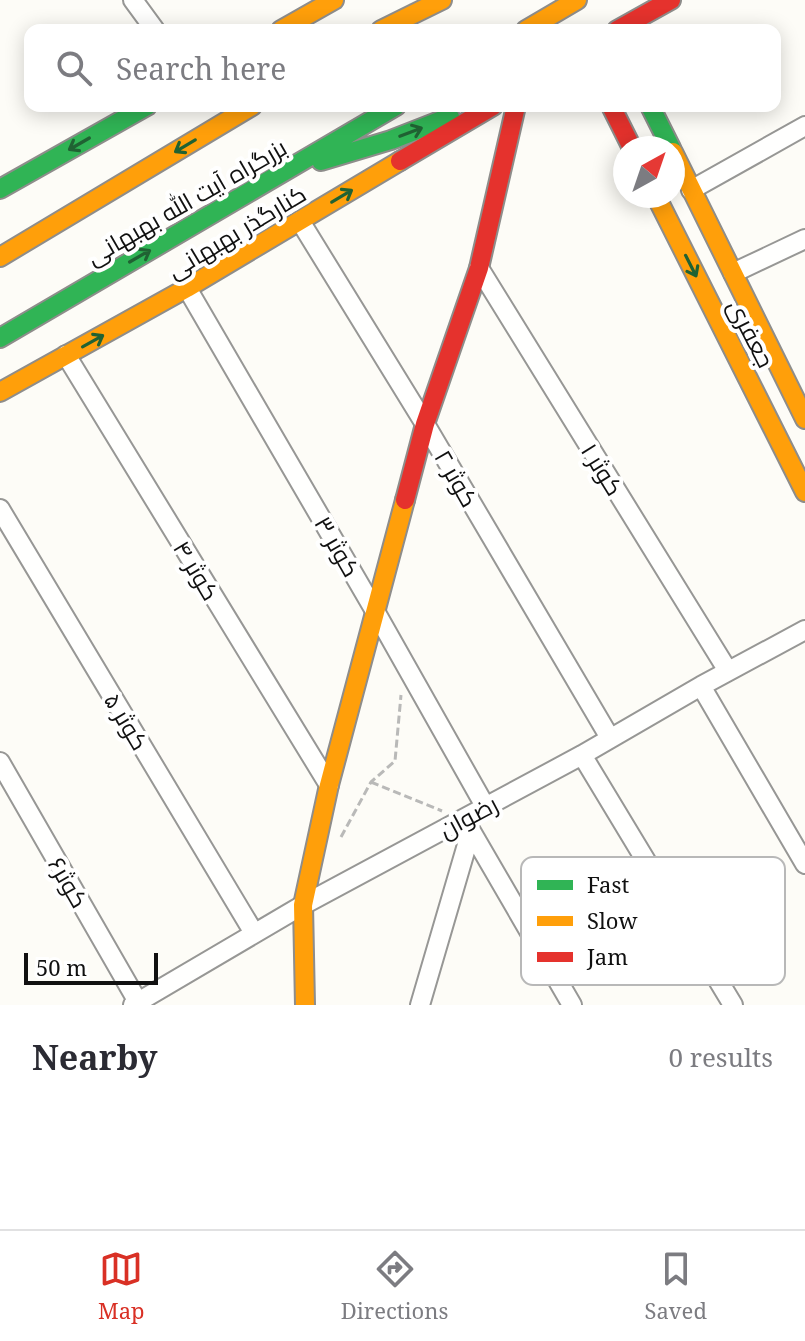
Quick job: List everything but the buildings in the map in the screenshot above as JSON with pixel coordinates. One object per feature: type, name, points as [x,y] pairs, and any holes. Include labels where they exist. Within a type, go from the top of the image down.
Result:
[{"type":"main road","points":[[292,24],[334,0]]},
{"type":"main road","points":[[393,24],[442,0]]},
{"type":"main road","points":[[536,24],[577,0]]},
{"type":"main road","points":[[628,24],[671,0]]},
{"type":"main road","points":[[0,189],[136,112]]},
{"type":"main road","name":"بزرگراه آیت الله بهبهانی","points":[[0,257],[242,112]]},
{"type":"main road","name":"بزرگراه آیت الله بهبهانی","points":[[0,338],[386,112]]},
{"type":"main road","name":"کنارگذر بهبهانی","points":[[283,172],[391,140],[463,112]]},
{"type":"main road","name":"کنارگذر بهبهانی","points":[[0,392],[187,288],[483,112]]},
{"type":"main road","points":[[305,1005],[303,905],[329,785],[425,424],[479,268],[515,112]]},
{"type":"main road","points":[[614,112],[626,136]]},
{"type":"main road","name":"جعفری","points":[[653,112],[665,136]]},
{"type":"main road","name":"جعفری","points":[[685,177],[805,419]]},
{"type":"main road","name":"جعفری","points":[[662,208],[805,492]]},
{"type":"main road","points":[[0,322],[40,315]]},
{"type":"street","points":[[133,0],[151,24]]},
{"type":"street","points":[[691,190],[805,126]]},
{"type":"street","name":"کوثر ۲","points":[[300,221],[425,424],[610,738]]},
{"type":"street","points":[[733,273],[805,239]]},
{"type":"street","name":"کوثر ۱","points":[[479,268],[728,671]]},
{"type":"street","name":"کوثر ۳","points":[[187,288],[485,806]]},
{"type":"street","name":"کوثر ۴","points":[[66,355],[329,785]]},
{"type":"street","name":"کوثر ۵","points":[[0,509],[254,933]]},
{"type":"street","name":"رضوان","points":[[136,1003],[303,905],[467,825],[485,806],[805,630]]},
{"type":"street","points":[[701,686],[805,864]]},
{"type":"street","points":[[582,755],[644,857]]},
{"type":"street","name":"کوثر۶","points":[[0,762],[136,1003]]},
{"type":"street","points":[[420,1005],[467,825]]},
{"type":"street","points":[[467,825],[521,918]]},
{"type":"street","points":[[560,985],[572,1005]]},
{"type":"street","points":[[721,985],[733,1005]]},
{"type":"path","points":[[337,845],[371,782],[395,761],[404,662]]},
{"type":"path","points":[[371,782],[467,825]]},
{"type":"traffic: fast","points":[[0,189],[136,112]]},
{"type":"traffic: fast","points":[[0,338],[386,112]]},
{"type":"traffic: fast","points":[[653,112],[665,136]]},
{"type":"traffic: fast","points":[[321,161],[391,140],[450,117]]},
{"type":"traffic: slow","points":[[292,24],[334,0]]},
{"type":"traffic: slow","points":[[393,24],[442,0]]},
{"type":"traffic: slow","points":[[536,24],[577,0]]},
{"type":"traffic: slow","points":[[0,257],[242,112]]},
{"type":"traffic: slow","points":[[0,392],[187,288],[400,161]]},
{"type":"traffic: slow","points":[[685,176],[805,419]]},
{"type":"traffic: slow","points":[[662,208],[805,492]]},
{"type":"traffic: slow","points":[[305,1005],[303,905],[329,785],[405,500]]},
{"type":"traffic: jam","points":[[628,24],[671,0]]},
{"type":"traffic: jam","points":[[400,161],[483,112]]},
{"type":"traffic: jam","points":[[405,500],[425,424],[479,268],[515,112]]},
{"type":"traffic: jam","points":[[614,112],[626,136]]}]
